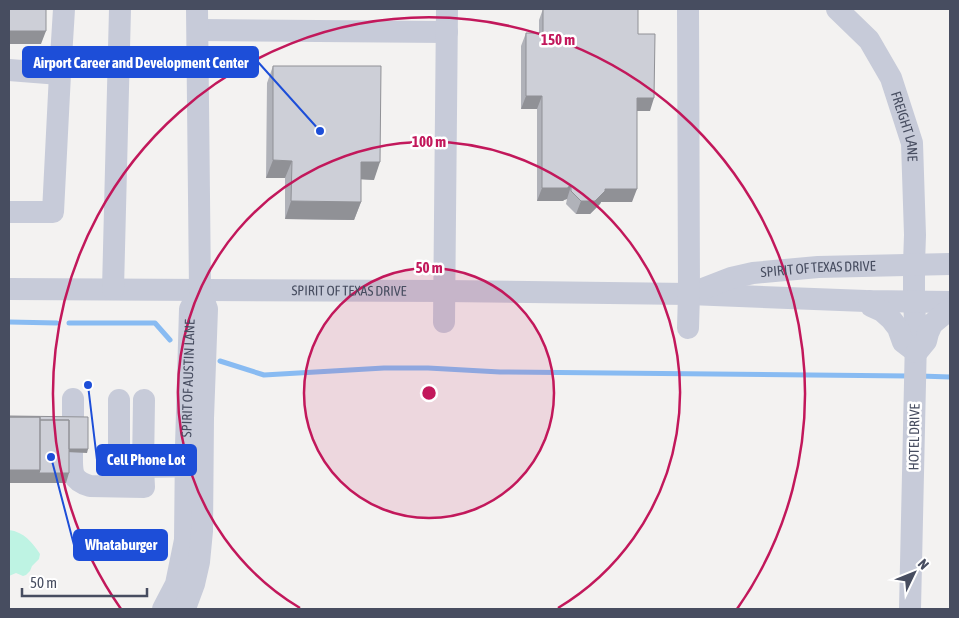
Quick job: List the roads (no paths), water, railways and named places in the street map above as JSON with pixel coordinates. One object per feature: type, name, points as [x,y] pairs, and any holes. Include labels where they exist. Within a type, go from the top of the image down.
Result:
[{"type":"street","points":[[9,212],[53,212],[64,9]]},
{"type":"street","points":[[113,289],[120,9]]},
{"type":"street","points":[[444,322],[447,9]]},
{"type":"street","points":[[688,9],[688,328]]},
{"type":"street","name":"FREIGHT LANE","points":[[837,9],[869,40],[891,78],[912,143],[914,264]]},
{"type":"street","points":[[200,290],[198,19],[447,32]]},
{"type":"street","points":[[9,70],[60,74]]},
{"type":"street","name":"HOTEL DRIVE","points":[[910,609],[916,358],[914,264]]},
{"type":"street","name":"SPIRIT OF TEXAS DRIVE","points":[[689,294],[752,272],[818,267],[950,264]]},
{"type":"street","name":"SPIRIT OF TEXAS DRIVE","points":[[9,288],[689,294],[950,302]]},
{"type":"street","name":"SPIRIT OF AUSTIN LANE","points":[[183,609],[191,593],[200,562],[202,531],[195,466],[190,309],[200,290]]},
{"type":"street","points":[[869,301],[871,306],[882,311],[891,319],[898,328],[903,342],[916,358],[926,341],[932,324],[950,309]]},
{"type":"street","points":[[119,400],[119,486]]},
{"type":"street","points":[[72,452],[73,472],[82,484],[90,486],[144,487],[144,400]]},
{"type":"street","points":[[143,467],[195,466]]},
{"type":"street","name":"SPIRIT OF AUSTIN LANE","points":[[163,609],[176,584],[185,540],[195,466]]},
{"type":"waterway","points":[[9,322],[57,323]]},
{"type":"waterway","points":[[69,323],[155,323],[170,340]]},
{"type":"waterway","points":[[220,361],[264,375],[384,368],[428,368],[500,372],[909,376]]},
{"type":"waterway","points":[[920,376],[950,377]]},
{"type":"place","name":"Airport Career and Development Center","points":[[320,131]]},
{"type":"place","name":"Cell Phone Lot","points":[[88,385]]},
{"type":"place","name":"Whataburger","points":[[51,457]]}]
